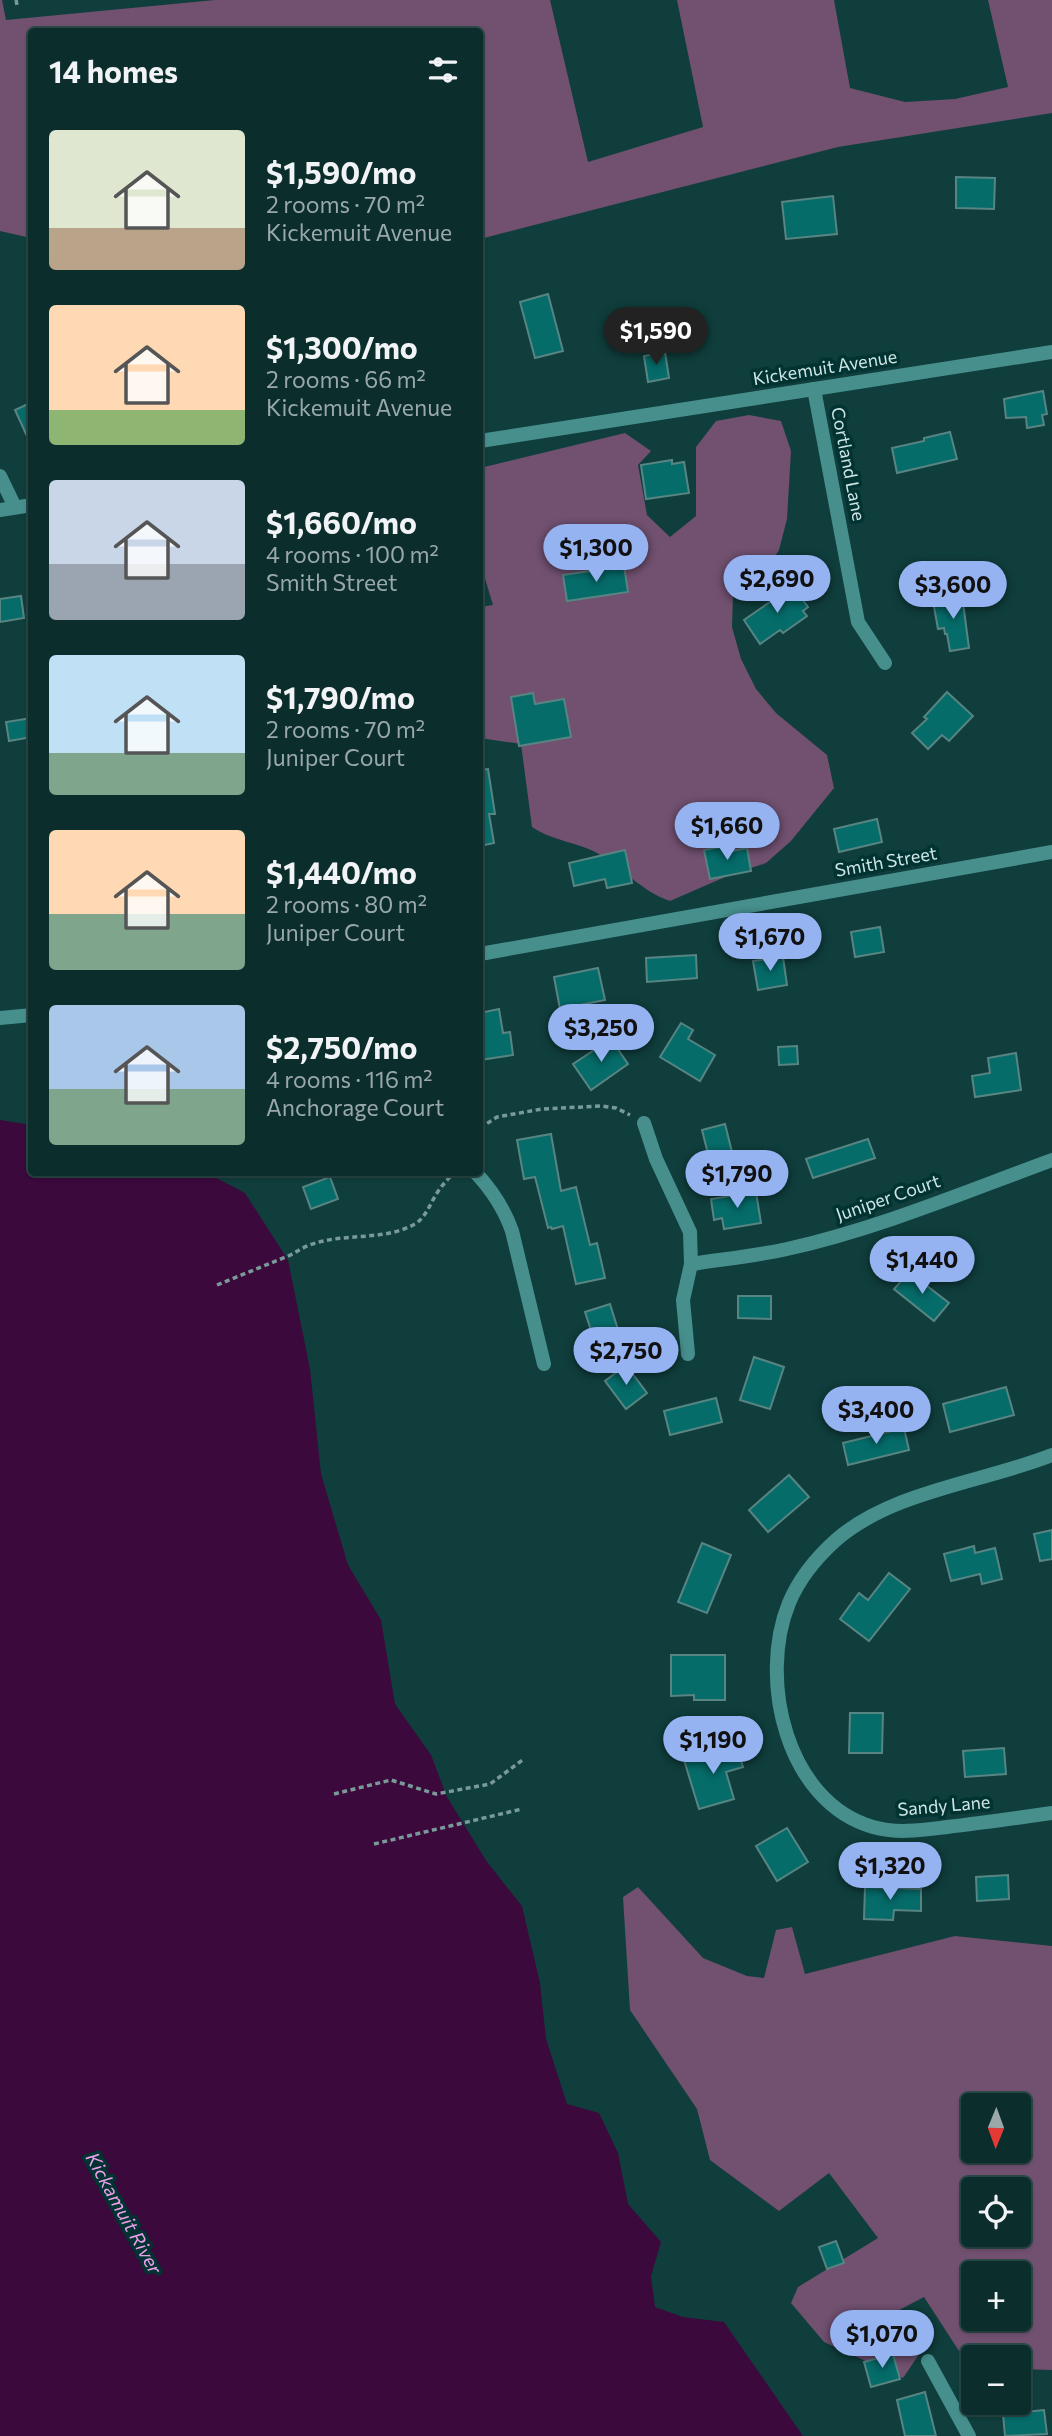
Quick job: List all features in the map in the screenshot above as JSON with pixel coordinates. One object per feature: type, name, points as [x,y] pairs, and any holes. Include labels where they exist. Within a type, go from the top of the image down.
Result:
[{"type":"street","name":"Kickemuit Avenue","points":[[483,441],[1052,352]]},
{"type":"street","name":"Cortland Lane","points":[[814,389],[858,622],[885,663]]},
{"type":"street","points":[[0,476],[15,507]]},
{"type":"street","points":[[0,510],[28,505]]},
{"type":"street","name":"Smith Street","points":[[483,953],[1052,852]]},
{"type":"street","points":[[0,1018],[28,1015]]},
{"type":"street","points":[[645,1122],[656,1159],[690,1232],[691,1264],[683,1300],[688,1354]]},
{"type":"street","name":"Juniper Court","points":[[691,1264],[786,1250],[832,1237],[1052,1160]]},
{"type":"street","points":[[478,1176],[506,1214],[512,1231],[544,1364]]},
{"type":"street","name":"Sandy Lane","points":[[1052,1455],[1002,1473],[902,1502],[864,1520],[837,1539],[809,1569],[788,1606],[778,1648],[778,1685],[787,1738],[796,1757],[826,1800],[850,1818],[884,1830],[927,1831],[1052,1813]]},
{"type":"street","points":[[928,2361],[969,2436]]},
{"type":"path","points":[[483,1126],[497,1117],[542,1109],[601,1106],[616,1108],[645,1122]]},
{"type":"path","points":[[218,1285],[337,1237],[374,1235],[417,1223],[451,1176]]},
{"type":"path","points":[[334,1794],[391,1780],[436,1794],[449,1792],[490,1784],[524,1759]]},
{"type":"path","points":[[374,1844],[522,1810]]},
{"type":"shaded area","points":[[0,0],[6,20],[215,0],[550,0],[588,162],[703,127],[677,0],[834,0],[850,88],[905,102],[955,99],[1008,87],[988,0],[1052,0],[1052,113],[838,147],[483,238],[483,28],[28,28],[28,237],[0,231]]},
{"type":"shaded area","points":[[749,415],[781,421],[791,451],[787,519],[779,550],[762,577],[733,595],[732,627],[741,659],[756,689],[776,713],[827,755],[834,788],[791,841],[766,863],[732,874],[670,901],[650,891],[597,853],[532,827],[521,744],[483,738],[483,607],[493,605],[483,572],[483,467],[625,433],[651,451],[638,465],[647,515],[670,537],[696,516],[696,447],[716,421]]},
{"type":"shaded area","points":[[638,1887],[703,1958],[747,1976],[764,1978],[776,1930],[792,1927],[805,1974],[955,1936],[1052,1946],[1052,2370],[1031,2369],[1031,2345],[961,2345],[961,2354],[924,2297],[882,2319],[920,2353],[903,2378],[824,2342],[791,2303],[798,2287],[878,2238],[829,2173],[779,2211],[710,2160],[697,2109],[630,2010],[623,1897]]},
{"type":"water","name":"Kickamuit River","points":[[0,1120],[28,1125],[28,1176],[213,1176],[245,1193],[288,1260],[310,1369],[321,1474],[348,1565],[381,1620],[395,1704],[431,1755],[447,1797],[487,1862],[522,1906],[540,1983],[546,2039],[567,2104],[599,2113],[618,2153],[628,2204],[661,2242],[651,2276],[655,2307],[683,2317],[724,2322],[803,2436],[0,2436]]},
{"type":"building","points":[[956,177],[995,178],[994,209],[956,208]]},
{"type":"building","points":[[833,196],[837,234],[786,239],[782,202]]},
{"type":"building","points":[[548,294],[563,351],[535,358],[520,302]]},
{"type":"building","points":[[665,352],[669,378],[648,382],[644,356]]},
{"type":"building","points":[[1043,391],[1047,414],[1042,415],[1044,425],[1027,428],[1026,417],[1006,418],[1004,399]]},
{"type":"building","points":[[28,404],[28,438],[15,410]]},
{"type":"building","points":[[950,432],[957,459],[897,473],[892,448]]},
{"type":"building","points":[[672,460],[672,464],[684,462],[689,493],[646,499],[641,465]]},
{"type":"building","points":[[624,566],[628,592],[567,601],[563,575]]},
{"type":"building","points":[[793,586],[808,607],[803,611],[807,616],[783,633],[780,630],[760,644],[744,620]]},
{"type":"building","points":[[962,595],[969,648],[950,651],[944,628],[938,629],[933,601]]},
{"type":"building","points":[[21,596],[24,618],[0,622],[0,599]]},
{"type":"building","points":[[947,692],[973,716],[949,741],[942,735],[928,749],[912,733],[927,719],[924,717]]},
{"type":"building","points":[[533,693],[535,704],[564,699],[571,737],[519,746],[511,697]]},
{"type":"building","points":[[28,719],[28,738],[9,741],[6,722]]},
{"type":"building","points":[[488,769],[495,814],[489,814],[494,843],[483,845],[483,770]]},
{"type":"building","points":[[877,819],[882,842],[839,852],[834,829]]},
{"type":"building","points":[[730,845],[732,851],[747,848],[751,871],[710,879],[704,850]]},
{"type":"building","points":[[625,850],[632,883],[607,888],[605,879],[574,886],[569,863]]},
{"type":"building","points":[[880,927],[884,952],[855,957],[851,932]]},
{"type":"building","points":[[696,955],[697,978],[647,982],[646,958]]},
{"type":"building","points":[[783,957],[787,985],[758,990],[753,961]]},
{"type":"building","points":[[598,968],[605,1000],[560,1009],[554,977]]},
{"type":"building","points":[[499,1009],[503,1033],[510,1032],[513,1055],[483,1060],[483,1012]]},
{"type":"building","points":[[681,1023],[693,1030],[688,1039],[715,1055],[700,1081],[660,1057]]},
{"type":"building","points":[[611,1039],[628,1064],[591,1090],[573,1064]]},
{"type":"building","points":[[797,1046],[798,1064],[779,1065],[778,1047]]},
{"type":"building","points":[[1016,1053],[1021,1090],[975,1097],[972,1076],[990,1073],[988,1058]]},
{"type":"building","points":[[725,1124],[735,1164],[712,1170],[702,1130]]},
{"type":"building","points":[[551,1134],[561,1191],[576,1187],[590,1245],[597,1243],[605,1278],[576,1284],[563,1226],[548,1228],[535,1177],[524,1179],[517,1140]]},
{"type":"building","points":[[868,1139],[875,1158],[813,1178],[806,1159]]},
{"type":"building","points":[[330,1177],[338,1199],[311,1209],[303,1187]]},
{"type":"building","points":[[756,1192],[761,1223],[724,1229],[722,1218],[714,1220],[711,1199]]},
{"type":"building","points":[[909,1272],[949,1303],[934,1321],[894,1289]]},
{"type":"building","points":[[738,1296],[771,1296],[771,1319],[738,1318]]},
{"type":"building","points":[[610,1304],[620,1336],[595,1343],[585,1312]]},
{"type":"building","points":[[754,1357],[784,1367],[770,1409],[740,1400]]},
{"type":"building","points":[[626,1365],[647,1393],[626,1409],[605,1381]]},
{"type":"building","points":[[1006,1387],[1014,1415],[950,1432],[943,1404]]},
{"type":"building","points":[[716,1398],[722,1422],[670,1435],[664,1411]]},
{"type":"building","points":[[904,1428],[909,1450],[848,1465],[843,1443]]},
{"type":"building","points":[[789,1475],[809,1497],[768,1532],[749,1510]]},
{"type":"building","points":[[1052,1530],[1052,1559],[1040,1561],[1034,1534]]},
{"type":"building","points":[[702,1543],[731,1555],[707,1613],[678,1602]]},
{"type":"building","points":[[974,1546],[975,1553],[995,1548],[1002,1579],[982,1584],[980,1574],[951,1581],[944,1554]]},
{"type":"building","points":[[889,1573],[910,1589],[869,1641],[840,1619],[859,1593],[868,1600]]},
{"type":"building","points":[[671,1655],[725,1655],[725,1700],[694,1700],[694,1695],[671,1696]]},
{"type":"building","points":[[850,1713],[883,1713],[882,1753],[849,1753]]},
{"type":"building","points":[[736,1745],[743,1767],[726,1772],[734,1799],[699,1809],[684,1760]]},
{"type":"building","points":[[1004,1748],[1006,1774],[965,1777],[963,1751]]},
{"type":"building","points":[[787,1828],[808,1862],[777,1881],[756,1846]]},
{"type":"building","points":[[1008,1875],[1009,1899],[977,1901],[976,1877]]},
{"type":"building","points":[[865,1887],[921,1889],[921,1911],[894,1910],[893,1920],[864,1919]]},
{"type":"building","points":[[836,2241],[844,2263],[827,2269],[819,2247]]},
{"type":"building","points":[[893,2354],[900,2379],[871,2387],[864,2362]]},
{"type":"building","points":[[925,2392],[936,2436],[905,2436],[897,2400]]},
{"type":"building","points":[[1044,2410],[1047,2434],[1005,2436],[1003,2415],[1031,2415],[1031,2411]]}]
